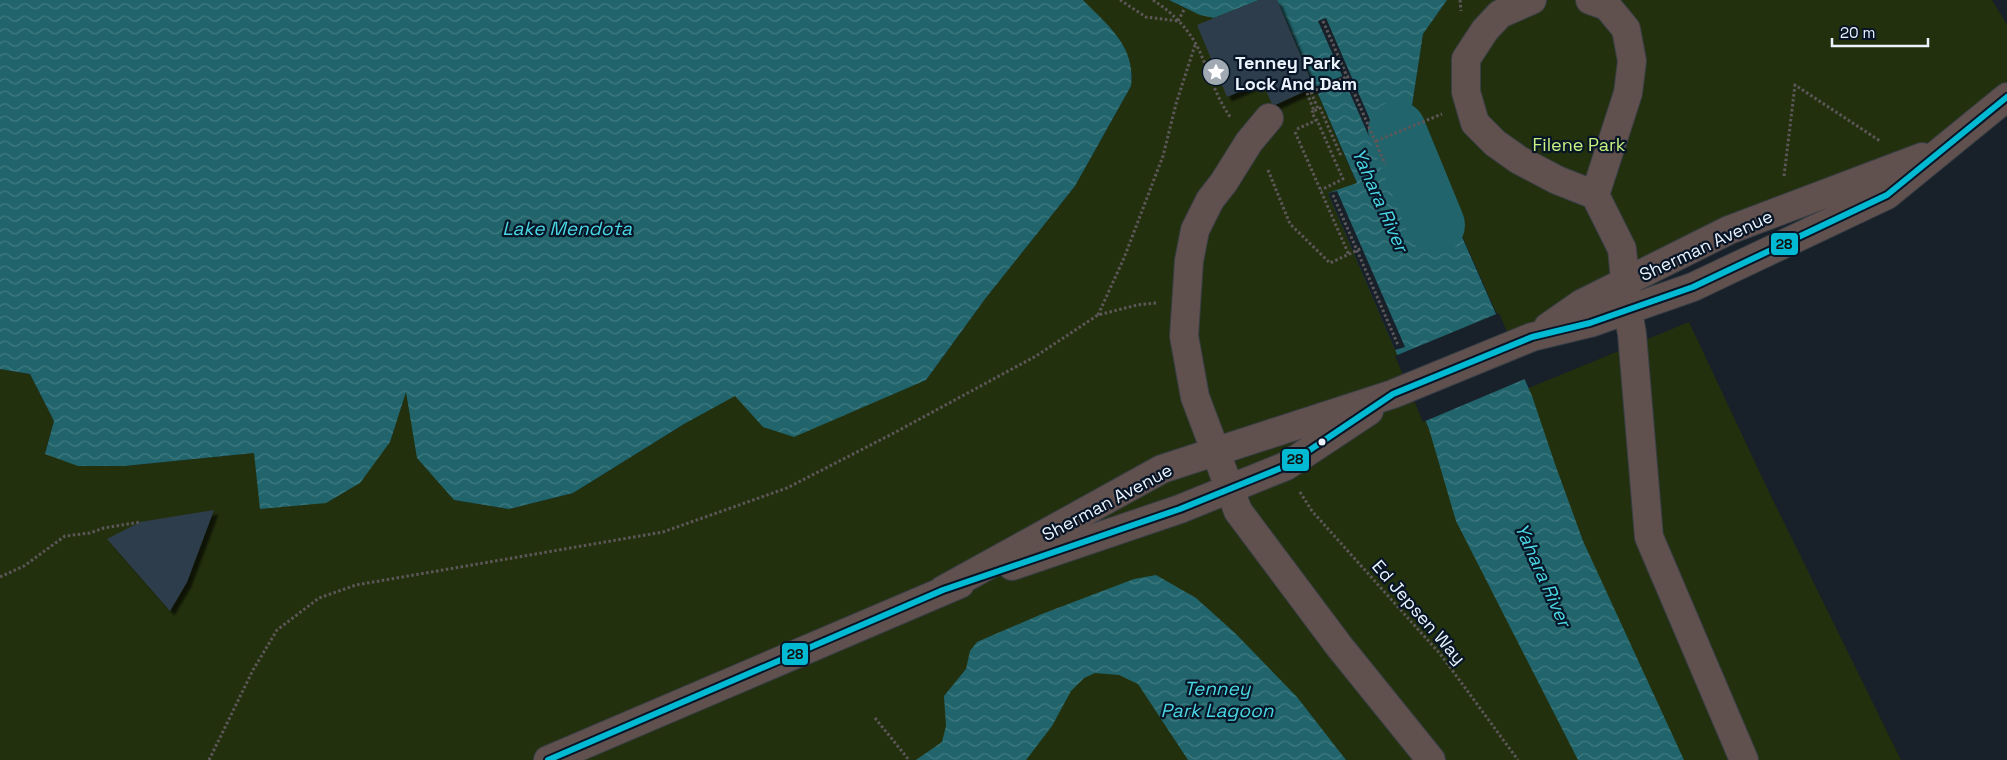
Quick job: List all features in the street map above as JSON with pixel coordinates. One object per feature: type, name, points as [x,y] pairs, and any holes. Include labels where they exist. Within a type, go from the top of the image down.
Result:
[{"type":"street","points":[[1532,0],[1500,14],[1485,30],[1466,59],[1466,92],[1475,123],[1495,142],[1518,160],[1557,180],[1595,195],[1622,249],[1632,334],[1649,537],[1744,760]]},
{"type":"street","points":[[1590,0],[1607,6],[1626,29],[1632,61],[1628,94],[1595,195]]},
{"type":"street","name":"Sherman Avenue","points":[[943,590],[1162,469],[1394,394],[1532,337],[1590,323],[1693,287],[1887,195],[2007,97]]},
{"type":"street","points":[[1269,118],[1248,142],[1224,182],[1210,200],[1195,230],[1189,261],[1184,336],[1195,396],[1238,511],[1339,646],[1432,760]]},
{"type":"street","name":"Sherman Avenue","points":[[1532,337],[1581,304],[1729,230],[1944,148]]},
{"type":"street","name":"Sherman Avenue","points":[[548,760],[943,590],[1231,490],[1286,466],[1394,394]]},
{"type":"path","points":[[1120,0],[1146,17],[1178,21]]},
{"type":"path","points":[[1153,0],[1168,9],[1195,44],[1220,103]]},
{"type":"path","points":[[1178,21],[1185,8]]},
{"type":"path","points":[[1324,21],[1385,164]]},
{"type":"path","points":[[1098,316],[1124,258],[1163,156],[1176,104],[1195,44]]},
{"type":"path","points":[[1316,110],[1309,92],[1349,76],[1357,93],[1355,94]]},
{"type":"path","points":[[1783,179],[1795,85],[1880,141]]},
{"type":"path","points":[[1321,190],[1343,179],[1312,112],[1320,108],[1341,156]]},
{"type":"path","points":[[1269,118],[1285,110],[1349,255]]},
{"type":"path","points":[[1295,131],[1316,121]]},
{"type":"path","points":[[1376,141],[1418,123]]},
{"type":"path","points":[[1271,174],[1290,224],[1330,263],[1362,248]]},
{"type":"path","points":[[1333,195],[1355,252],[1398,345]]},
{"type":"path","points":[[209,760],[253,670],[277,630],[319,598],[356,585],[663,532],[787,488],[1036,356],[1098,316],[1137,305],[1186,302]]},
{"type":"path","name":"Ed Jepsen Way","points":[[1296,485],[1312,511],[1441,655],[1518,760]]},
{"type":"path","points":[[0,577],[24,566],[64,536],[90,534],[104,528],[140,522]]},
{"type":"path","points":[[876,718],[909,760]]},
{"type":"green space","points":[[1083,0],[1169,0],[1214,18],[1259,0],[1277,0],[1357,184],[1329,193],[1429,429],[1689,322],[1767,488],[1901,760],[0,760],[0,369],[30,374],[54,421],[45,454],[124,466],[254,453],[261,509],[390,442],[406,390],[454,500],[509,509],[573,493],[684,424],[735,395],[763,427],[926,380],[985,299],[1075,186],[1131,86],[1132,74]]},
{"type":"green space","name":"Filene Park","points":[[1447,0],[1992,0],[2007,25],[2007,97],[1944,148],[1729,230],[1513,350],[1410,119],[1423,34]]},
{"type":"water","name":"Lake Mendota","points":[[0,0],[1083,0],[1110,28],[1125,48],[1129,59],[1131,86],[1075,186],[985,299],[926,380],[794,437],[763,427],[735,396],[684,424],[573,493],[509,509],[454,500],[417,458],[406,392],[390,442],[360,483],[326,503],[260,509],[254,453],[124,466],[78,466],[45,454],[54,421],[30,374],[0,369]]},
{"type":"water","points":[[1169,0],[1259,0],[1214,18],[1200,15]]},
{"type":"water","points":[[1277,0],[1447,0],[1423,34],[1411,112],[1412,124],[1378,138],[1326,18],[1318,21],[1383,168],[1389,165],[1380,144],[1394,138],[1402,154],[1407,152],[1401,136],[1415,130],[1532,396],[1583,541],[1684,760],[1578,760],[1456,521],[1429,429],[1328,193],[1357,183]]},
{"type":"water","name":"Tenney Park Lagoon","points":[[1156,575],[1196,598],[1235,633],[1297,697],[1346,760],[1188,760],[1138,684],[1119,675],[1095,673],[1084,678],[1071,691],[1052,726],[1026,760],[916,760],[942,742],[946,726],[944,696],[966,669],[970,651],[977,642],[1042,614],[1134,579]]},
{"type":"pier","points":[[1345,75],[1347,82],[1315,95],[1312,88]]},
{"type":"pier","points":[[1414,121],[1413,126],[1379,141],[1377,137]]},
{"type":"pier","points":[[1337,191],[1405,347],[1395,350],[1328,193]]},
{"type":"pier","points":[[1499,313],[1527,378],[1423,422],[1395,356]]},
{"type":"building","points":[[1259,0],[1277,0],[1314,87],[1273,106],[1262,82],[1227,97],[1197,25]]},
{"type":"building","points":[[214,510],[187,582],[170,611],[107,539],[140,522]]},
{"type":"waterway","name":"Yahara River","points":[[1397,130],[1436,225]]},
{"type":"transit line","name":"28","points":[[548,760],[943,590],[1180,509],[1286,466],[1393,394],[1532,337],[1590,323],[1693,287],[1887,195],[2007,97]]},
{"type":"place","name":"Tenney Park Lock And Dam","points":[[1216,72]]}]
